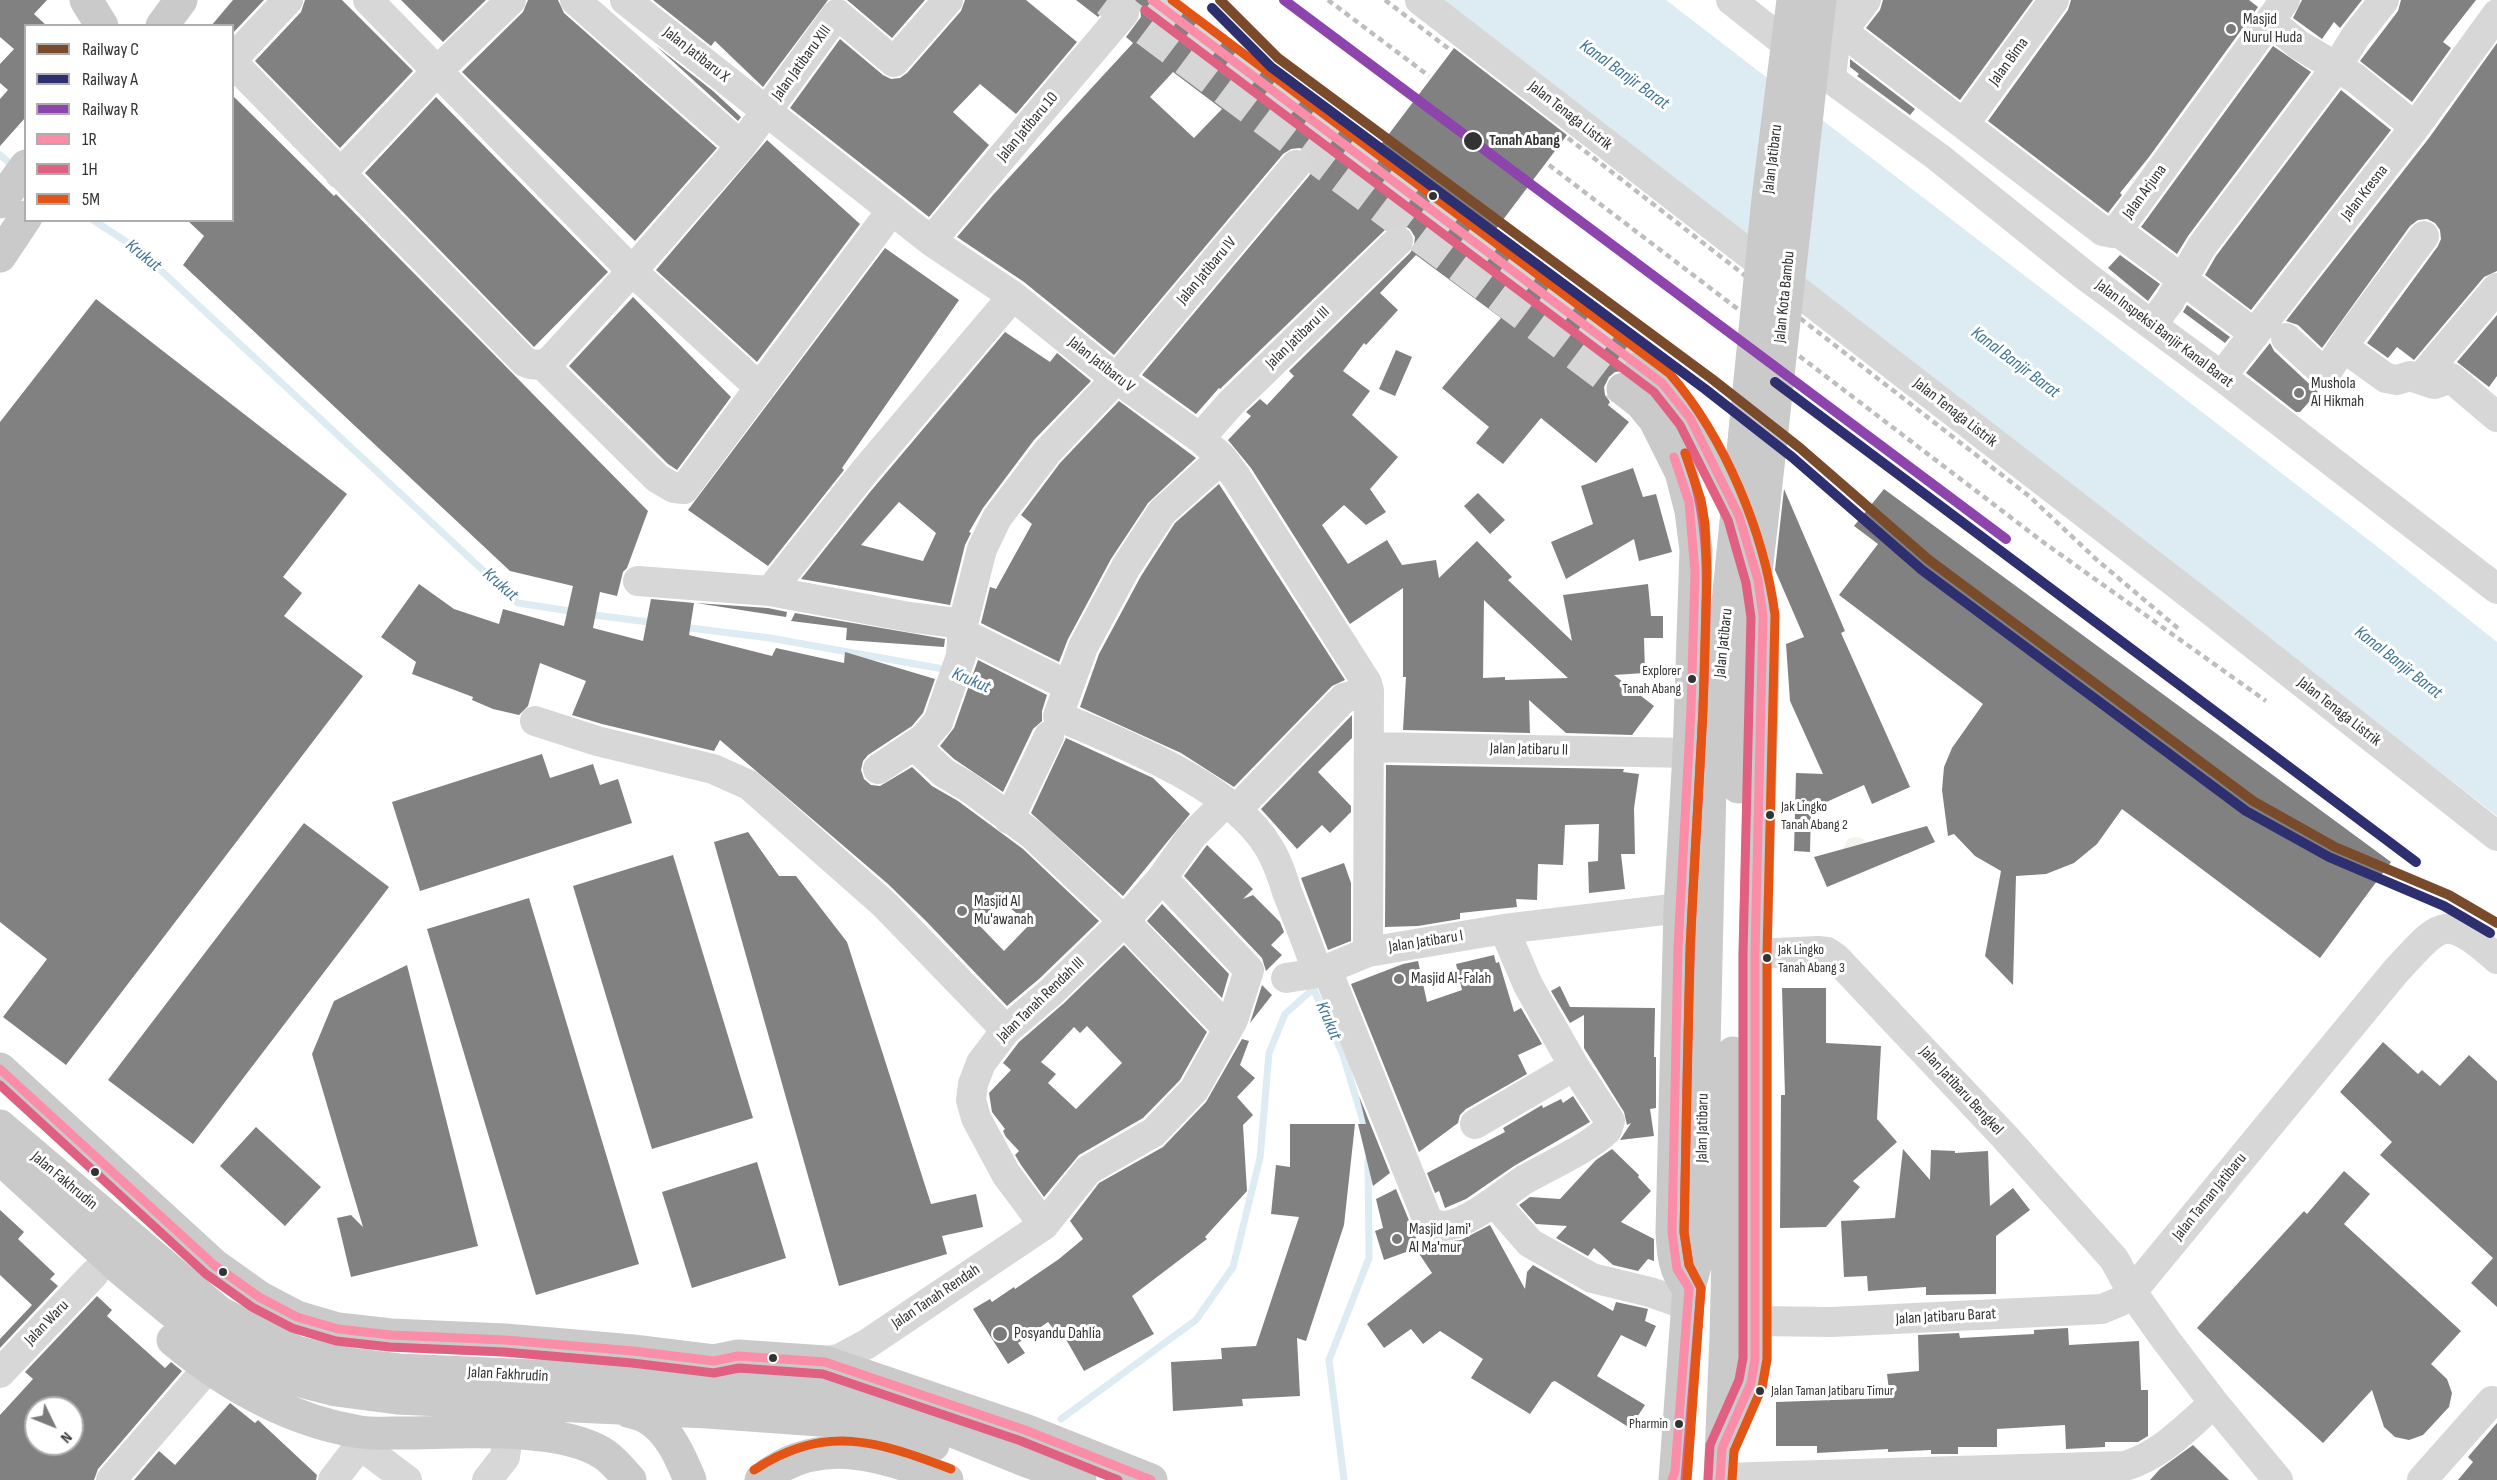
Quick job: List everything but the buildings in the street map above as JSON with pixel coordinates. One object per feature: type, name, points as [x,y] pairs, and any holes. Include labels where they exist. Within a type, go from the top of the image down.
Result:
[{"type":"main road","points":[[86,0],[101,24]]},
{"type":"main road","points":[[163,24],[181,0]]},
{"type":"main road","name":"Jalan Jatibaru","points":[[1674,1477],[1688,1296],[1696,1262],[1700,1227],[1724,785],[1768,199],[1792,0]]},
{"type":"main road","name":"Jalan Kota Bambu","points":[[1721,1468],[1729,1242],[1724,785],[1740,737],[1794,219],[1820,0]]},
{"type":"main road","points":[[0,256],[16,214],[24,176]]},
{"type":"main road","name":"Jalan Jatibaru","points":[[1688,1296],[1674,1260],[1672,1232],[1680,908],[1689,753],[1696,550],[1691,511],[1681,472],[1655,420],[1641,403],[1633,378],[1662,383],[1690,418],[1739,516],[1758,580],[1764,633],[1755,954],[1755,1359],[1751,1383],[1721,1468]]},
{"type":"main road","points":[[1693,633],[1706,615],[1713,611],[1728,609],[1746,613],[1764,633]]},
{"type":"main road","name":"Jalan Fakhrudin","points":[[7,1083],[214,1265],[260,1297],[297,1317],[338,1329],[633,1351],[714,1361],[738,1356],[825,1362],[1025,1430],[1151,1480]]},
{"type":"main road","name":"Jalan Fakhrudin","points":[[0,1126],[220,1313],[296,1352],[348,1364],[399,1370],[714,1384],[827,1394],[881,1402],[1080,1480]]},
{"type":"main road","name":"Jalan Fakhrudin","points":[[1,1180],[94,1274],[207,1368],[251,1394],[361,1439],[508,1434],[546,1437],[578,1443],[603,1454],[630,1480]]},
{"type":"main road","name":"Jalan Fakhrudin","points":[[1,1180],[122,1270],[215,1347],[277,1375],[336,1390],[397,1398],[782,1416],[879,1428],[908,1436],[1022,1480]]},
{"type":"main road","points":[[714,1361],[731,1369],[809,1380],[881,1402]]},
{"type":"main road","points":[[626,1410],[648,1417],[662,1432],[678,1451],[690,1480]]},
{"type":"main road","points":[[761,1480],[794,1458],[820,1452],[878,1456],[947,1480]]},
{"type":"street","points":[[288,0],[242,49],[235,63],[340,174],[525,362],[534,365],[543,364],[657,478],[674,488],[684,489],[691,481],[892,210]]},
{"type":"street","points":[[368,0],[633,271],[760,388]]},
{"type":"street","points":[[340,174],[436,72],[511,0]]},
{"type":"street","points":[[575,0],[741,146]]},
{"type":"street","name":"Jalan Jatibaru X","points":[[625,0],[766,111]]},
{"type":"street","name":"Jalan Jatibaru XIII","points":[[543,364],[551,360],[633,271],[741,146],[766,111],[828,7],[894,62],[948,0]]},
{"type":"street","name":"Jalan Tenaga Listrik","points":[[1420,0],[2204,605],[2492,833]]},
{"type":"street","name":"Jalan Inspeksi Banjir Kanal Barat","points":[[1731,0],[1762,11],[1831,79],[1938,157],[2087,277],[2221,376],[2497,588]]},
{"type":"street","points":[[1831,79],[1838,37],[1839,0]]},
{"type":"street","points":[[1838,37],[1866,0]]},
{"type":"street","name":"Jalan Bima","points":[[1964,124],[2054,0]]},
{"type":"street","points":[[2160,314],[2202,246],[2337,68],[2355,37],[2384,0]]},
{"type":"street","points":[[2278,10],[2299,45],[2355,78],[2415,127]]},
{"type":"street","name":"Jalan Arjuna","points":[[1838,37],[1964,124],[2103,231],[2113,233],[2278,10]]},
{"type":"street","name":"Jalan Jatibaru 10","points":[[931,241],[1124,13]]},
{"type":"street","name":"Jalan Kresna","points":[[2228,368],[2415,127],[2497,14]]},
{"type":"street","name":"Jalan Jatibaru V","points":[[766,111],[931,241],[1013,296],[1117,378],[1200,438],[1222,458],[1368,687]]},
{"type":"street","name":"Jalan Jatibaru IV","points":[[878,769],[932,731],[938,722],[963,638],[982,549],[996,518],[1047,452],[1117,378],[1296,165]]},
{"type":"street","points":[[2116,230],[2184,278],[2255,334]]},
{"type":"street","points":[[2286,338],[2322,371],[2331,367],[2424,236]]},
{"type":"street","name":"Jalan Jatibaru III","points":[[1200,438],[1231,403],[1398,241]]},
{"type":"street","points":[[2420,379],[2497,288]]},
{"type":"street","points":[[770,591],[864,472],[1013,296]]},
{"type":"street","points":[[2343,347],[2386,378],[2397,380],[2407,375],[2434,384],[2451,378],[2497,417]]},
{"type":"street","points":[[1222,458],[1162,512],[1126,567],[1083,647],[1067,685],[1058,716],[1129,747],[1201,785],[1223,809],[1255,827],[1269,847],[1309,974],[1428,1221],[1444,1227],[1457,1223],[1494,1202],[1522,1182],[1607,1130],[1611,1121],[1574,1066],[1528,985],[1504,929]]},
{"type":"street","points":[[638,581],[770,591],[909,617],[963,638],[1067,685]]},
{"type":"street","name":"Jalan Jatibaru I","points":[[1368,687],[1368,952],[1504,929],[1680,908]]},
{"type":"street","name":"Jalan Tanah Rendah III","points":[[1044,1225],[1006,1174],[976,1118],[971,1100],[973,1084],[981,1063],[1006,1030],[1051,992],[1124,921],[1162,878],[1191,837],[1341,700],[1368,687]]},
{"type":"street","points":[[535,721],[597,741],[713,769],[749,785],[884,904],[1006,1030]]},
{"type":"street","points":[[1009,819],[1049,735]]},
{"type":"street","points":[[914,745],[944,772],[1034,836],[1124,921],[1227,1028]]},
{"type":"street","name":"Jalan Jatibaru II","points":[[1369,747],[1689,753]]},
{"type":"street","name":"Jalan Tanah Rendah","points":[[825,1362],[841,1358],[867,1344],[1044,1225],[1089,1170],[1154,1132],[1194,1090],[1233,1020],[1249,970],[1162,878]]},
{"type":"street","name":"Jalan Taman Jatibaru","points":[[2132,1292],[2396,971],[2433,933],[2447,927],[2457,928],[2497,959]]},
{"type":"street","name":"Jalan Jatibaru Bengkel","points":[[1755,954],[1818,951],[1836,958],[2004,1136],[2114,1259],[2132,1292]]},
{"type":"street","points":[[1309,974],[1368,952]]},
{"type":"street","points":[[1475,1124],[1574,1066]]},
{"type":"street","points":[[1494,1202],[1530,1243],[1592,1278],[1650,1293],[1688,1296]]},
{"type":"street","name":"Jalan Waru","points":[[0,1373],[94,1274]]},
{"type":"street","points":[[2132,1292],[2214,1403],[2278,1480]]},
{"type":"street","name":"Jalan Jatibaru Barat","points":[[1755,1321],[1832,1322],[2102,1309],[2121,1301],[2132,1292]]},
{"type":"street","points":[[111,1480],[207,1368]]},
{"type":"street","points":[[2422,1480],[2492,1401]]},
{"type":"street","points":[[1721,1468],[2125,1466],[2144,1460],[2159,1451],[2214,1403]]},
{"type":"street","points":[[487,1480],[505,1457],[508,1434]]},
{"type":"street","points":[[333,1480],[361,1439],[408,1480]]},
{"type":"shaded area","points":[[1862,838],[1867,843],[1842,851],[1848,839]]},
{"type":"water","name":"Kanal Banjir Barat","points":[[1440,0],[1666,0],[2379,548],[2497,642],[2497,816]]},
{"type":"waterway","name":"Krukut","points":[[0,155],[14,167]]},
{"type":"waterway","name":"Krukut","points":[[96,222],[139,250],[518,603],[576,612]]},
{"type":"waterway","name":"Krukut","points":[[587,614],[656,623]]},
{"type":"waterway","name":"Krukut","points":[[682,627],[770,638],[949,670]]},
{"type":"waterway","name":"Krukut","points":[[1310,981],[1343,1055],[1366,1131]]},
{"type":"waterway","points":[[1061,1419],[1196,1320],[1233,1267],[1260,1158],[1269,1053],[1285,1014],[1313,989]]},
{"type":"waterway","name":"Krukut","points":[[1344,1480],[1329,1360],[1369,1258],[1368,1160]]},
{"type":"tunnel","points":[[1107,0],[1623,389]]},
{"type":"tunnel","points":[[1152,0],[1642,367]]},
{"type":"railway","points":[[1328,0],[1429,76]]},
{"type":"railway","points":[[1385,0],[1449,49]]},
{"type":"railway","points":[[1568,138],[2029,496],[2097,560],[2180,630]]},
{"type":"railway","points":[[1549,165],[2043,542],[2266,701]]},
{"type":"rail line","name":"C","points":[[1220,0],[1278,58],[1712,379],[1800,448],[1929,560],[2253,801],[2335,847],[2449,895],[2497,923]]},
{"type":"rail line","name":"R","points":[[1284,0],[2006,539]]},
{"type":"rail line","name":"A","points":[[1212,8],[1271,67],[1705,389],[1792,457],[1922,570],[2246,811],[2329,857],[2444,906],[2490,933]]},
{"type":"rail line","name":"A","points":[[1775,382],[2416,862]]},
{"type":"transit line","name":"1R","points":[[1152,0],[1662,383],[1690,418],[1739,516],[1758,580],[1763,616],[1755,954],[1755,1359],[1751,1383],[1722,1448],[1720,1480]]},
{"type":"transit line","name":"5M","points":[[1172,0],[1670,374],[1708,427],[1739,487],[1762,551],[1775,615],[1767,954],[1767,1359],[1762,1387],[1734,1451],[1732,1480]]},
{"type":"transit line","name":"1H","points":[[1145,10],[1654,392],[1680,425],[1728,520],[1746,583],[1751,617],[1743,954],[1743,1358],[1739,1380],[1710,1445],[1708,1479]]},
{"type":"transit line","name":"1H","points":[[1685,453],[1699,502],[1706,552],[1706,628],[1690,962],[1684,1232],[1689,1265],[1701,1288],[1685,1480]]},
{"type":"transit line","name":"5M","points":[[1685,453],[1701,500],[1705,524],[1707,572],[1703,710],[1690,947],[1684,1232],[1689,1265],[1701,1288],[1687,1480]]},
{"type":"transit line","name":"1R","points":[[1672,1480],[1675,1471],[1689,1288],[1677,1269],[1672,1232],[1678,947],[1691,709],[1695,572],[1689,502],[1674,457]]},
{"type":"transit line","name":"1R","points":[[0,1069],[214,1265],[259,1297],[297,1317],[338,1329],[391,1335],[505,1340],[633,1351],[714,1361],[738,1356],[825,1362],[1025,1430],[1151,1480]]},
{"type":"transit line","name":"1H","points":[[0,1085],[206,1274],[252,1307],[292,1328],[336,1341],[390,1347],[504,1352],[714,1373],[739,1368],[823,1374],[1021,1441],[1118,1480]]},
{"type":"transit line","name":"5M","points":[[754,1470],[780,1455],[804,1446],[851,1441],[899,1451],[951,1469]]},
{"type":"place","name":"Masjid Nurul Huda","points":[[2231,29]]},
{"type":"place","name":"Tanah Abang","points":[[1473,141]]},
{"type":"place","name":"Mushola Al Hikmah","points":[[2299,393]]},
{"type":"place","name":"Explorer Tanah Abang","points":[[1692,679]]},
{"type":"place","name":"Jak Lingko Tanah Abang 2","points":[[1770,815]]},
{"type":"place","name":"Masjid Al Mu'awanah","points":[[962,911]]},
{"type":"place","name":"Jak Lingko Tanah Abang 3","points":[[1767,958]]},
{"type":"place","name":"Masjid Al-Falah","points":[[1399,979]]},
{"type":"place","name":"Masjid Jami' Al Ma'mur","points":[[1397,1239]]},
{"type":"place","name":"Posyandu Dahlia","points":[[1000,1334]]},
{"type":"place","name":"Jalan Taman Jatibaru Timur","points":[[1760,1391]]},
{"type":"place","name":"Pharmin","points":[[1679,1424]]}]
